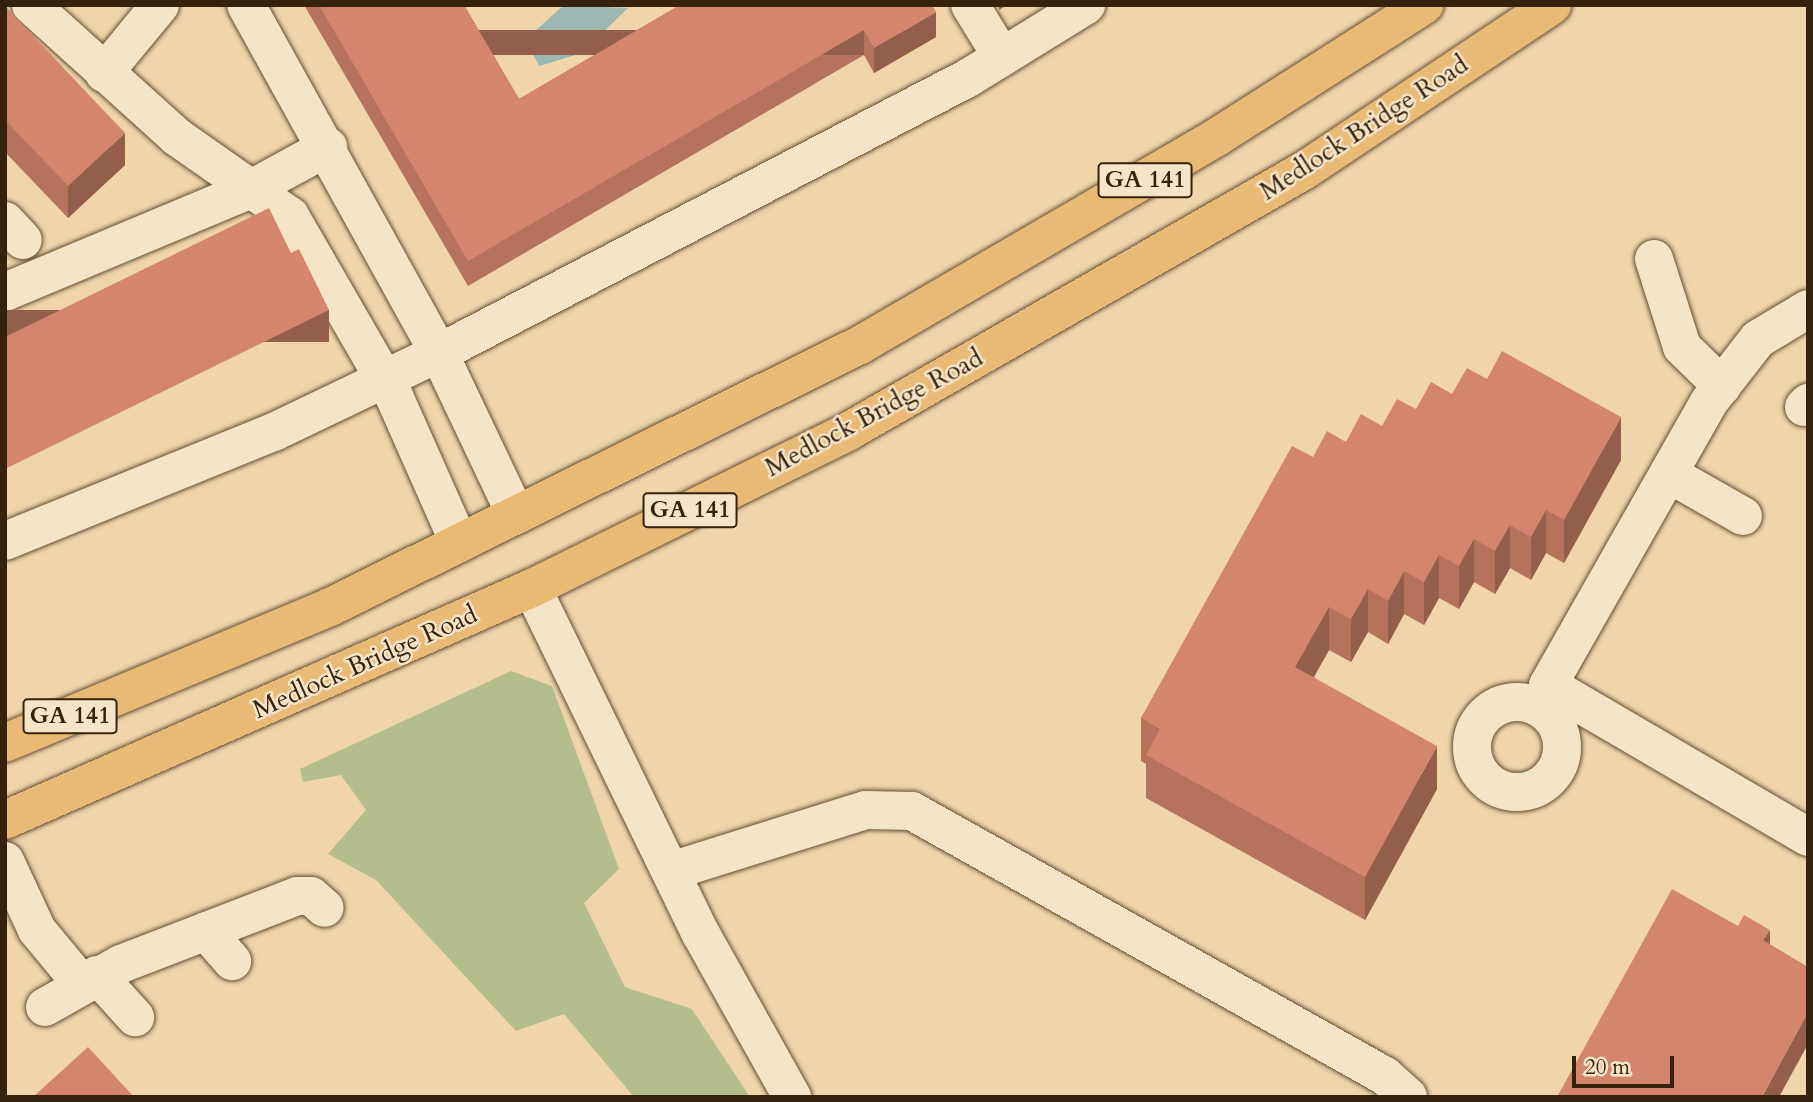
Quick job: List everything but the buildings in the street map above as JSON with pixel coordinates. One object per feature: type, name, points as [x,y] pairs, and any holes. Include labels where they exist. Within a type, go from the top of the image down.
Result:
[{"type":"highway","name":"GA 141","points":[[5,743],[332,606],[860,345],[1217,137],[1424,5]]},
{"type":"highway","name":"Medlock Bridge Road","points":[[5,820],[532,588],[849,431],[1245,205],[1552,5]]},
{"type":"lane","points":[[31,5],[104,73],[251,189],[290,216],[384,378],[458,543]]},
{"type":"lane","points":[[104,73],[160,5]]},
{"type":"lane","points":[[246,5],[328,147],[439,353],[516,515]]},
{"type":"lane","points":[[971,5],[1002,57]]},
{"type":"lane","points":[[5,541],[274,432],[439,353],[1002,57],[1086,5]]},
{"type":"lane","points":[[5,292],[251,189],[328,147]]},
{"type":"lane","points":[[318,262],[373,233]]},
{"type":"lane","points":[[1654,259],[1682,347],[1722,386]]},
{"type":"lane","points":[[1808,309],[1758,339],[1722,386],[1541,695],[1808,837]]},
{"type":"lane","points":[[1669,474],[1743,516]]},
{"type":"lane","points":[[532,588],[671,871],[792,1097]]},
{"type":"lane","points":[[671,871],[866,810],[912,811],[1384,1076],[1408,1097]]},
{"type":"lane","points":[[5,861],[37,930],[89,979],[135,1017]]},
{"type":"lane","points":[[45,1007],[89,979],[304,894],[325,908]]},
{"type":"lane","points":[[206,931],[232,961]]},
{"type":"green space","points":[[511,671],[552,686],[619,869],[584,903],[625,987],[692,1009],[750,1097],[634,1097],[564,1014],[516,1031],[376,880],[328,854],[366,810],[341,775],[303,782],[300,769]]},
{"type":"water","points":[[564,5],[628,8],[582,53],[539,66],[526,39]]}]
